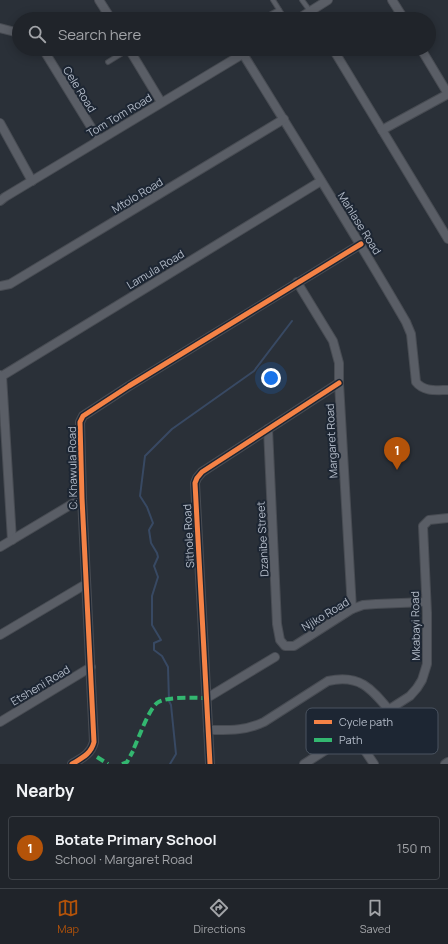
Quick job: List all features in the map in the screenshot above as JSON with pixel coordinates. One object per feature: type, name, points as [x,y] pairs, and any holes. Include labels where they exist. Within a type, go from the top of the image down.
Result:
[{"type":"street","points":[[99,0],[107,12]]},
{"type":"street","points":[[315,12],[328,0]]},
{"type":"street","points":[[392,0],[400,12]]},
{"type":"street","points":[[0,28],[12,31]]},
{"type":"street","name":"Cele Road","points":[[46,56],[99,140]]},
{"type":"street","points":[[133,56],[161,102]]},
{"type":"street","name":"Tom Tom Road","points":[[0,201],[161,102],[240,56]]},
{"type":"street","name":"Mahlase Road","points":[[244,56],[361,244],[409,329],[416,382],[420,387],[425,389],[448,390]]},
{"type":"street","points":[[337,56],[448,239]]},
{"type":"street","points":[[382,130],[448,94],[425,56]]},
{"type":"street","name":"Mtolo Road","points":[[0,286],[10,284],[284,119]]},
{"type":"street","points":[[0,122],[32,181]]},
{"type":"street","name":"Lamula Road","points":[[1,375],[320,180]]},
{"type":"street","name":"C. Khawula Road","points":[[72,764],[87,755],[94,742],[82,498],[80,422],[83,416],[297,282],[361,244]]},
{"type":"street","name":"Margaret Road","points":[[297,282],[333,341],[339,363],[352,609]]},
{"type":"street","points":[[1,375],[12,540]]},
{"type":"street","name":"Sithole Road","points":[[210,764],[195,483],[202,472],[339,383]]},
{"type":"street","name":"Dzanibe Street","points":[[268,429],[277,624],[280,640],[285,646]]},
{"type":"street","points":[[0,547],[82,498]]},
{"type":"street","name":"Mkabayi Road","points":[[392,708],[410,696],[417,688],[427,664],[423,526],[429,520],[448,518]]},
{"type":"street","points":[[0,635],[86,584]]},
{"type":"street","name":"Njiko Road","points":[[285,646],[294,646],[352,609],[363,605],[426,602]]},
{"type":"street","points":[[207,698],[276,656]]},
{"type":"street","name":"Etsheni Road","points":[[0,722],[91,667]]},
{"type":"street","points":[[208,730],[237,730],[254,727],[328,681],[337,679],[356,681],[365,684],[387,708]]},
{"type":"street","name":"Mkabayi Road","points":[[304,764],[320,754]]},
{"type":"street","points":[[367,754],[374,764]]},
{"type":"lane","points":[[273,0],[279,10],[275,12]]},
{"type":"lane","points":[[302,0],[310,12]]},
{"type":"lane","points":[[108,62],[118,56]]},
{"type":"waterway","points":[[170,764],[176,754],[171,705],[169,701],[168,667],[162,656],[154,650],[154,643],[161,640],[152,625],[152,596],[158,577],[154,566],[158,557],[151,543],[149,530],[153,523],[147,507],[140,496],[145,456],[172,429],[254,371],[292,321]]},
{"type":"marked path","points":[[134,748],[148,717],[157,703],[174,698],[207,698]]},
{"type":"marked path","points":[[122,764],[127,762],[133,751]]},
{"type":"marked path","points":[[97,757],[108,764]]},
{"type":"cycle path","points":[[72,764],[83,758],[91,750],[94,742],[82,498],[80,422],[83,416],[129,386],[361,244]]},
{"type":"cycle path","points":[[210,764],[195,483],[202,472],[339,383]]},
{"type":"place","name":"Botate Primary School","points":[[397,470]]}]
